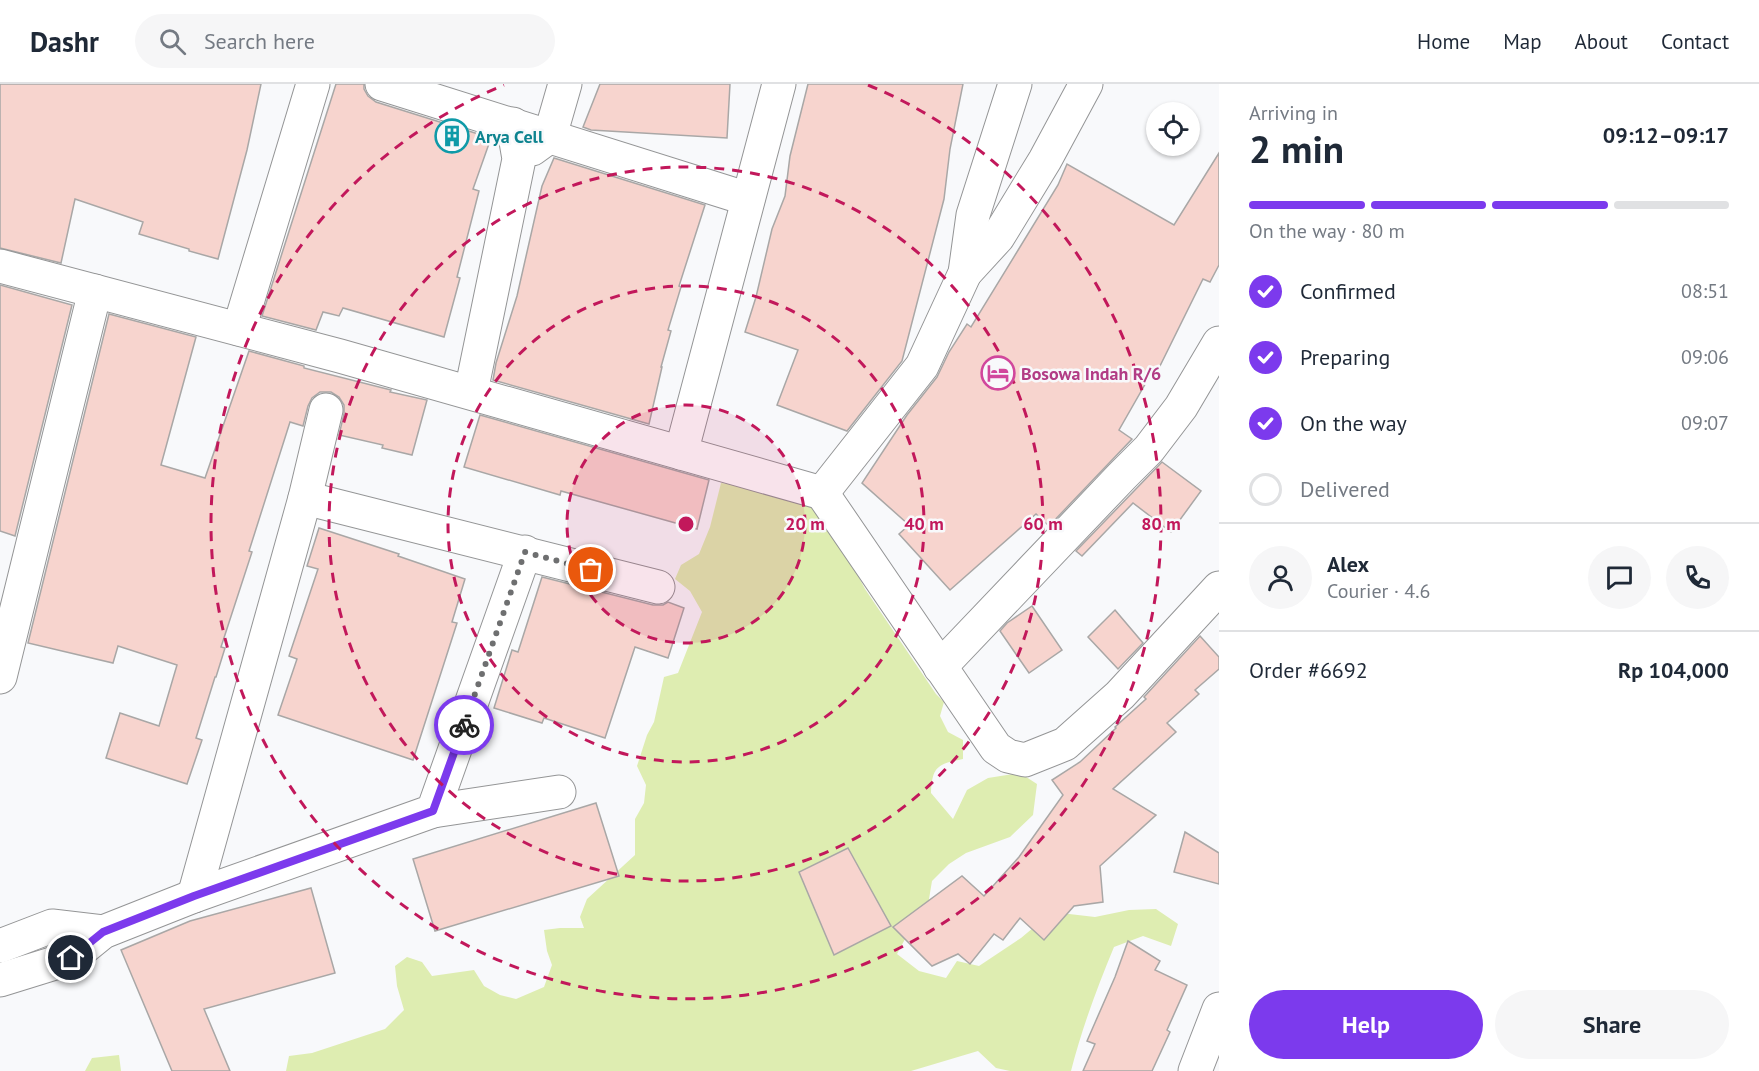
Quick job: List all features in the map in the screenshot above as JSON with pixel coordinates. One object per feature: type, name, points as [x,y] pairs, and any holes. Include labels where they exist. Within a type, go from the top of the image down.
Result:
[{"type":"street","points":[[239,329],[313,84]]},
{"type":"street","points":[[382,84],[748,199]]},
{"type":"street","points":[[519,159],[550,136],[565,84]]},
{"type":"street","points":[[681,453],[779,84]]},
{"type":"street","points":[[822,493],[922,366],[965,273],[973,215],[1015,84]]},
{"type":"street","points":[[965,273],[998,237],[1045,160],[1086,84]]},
{"type":"street","points":[[471,392],[519,159],[513,124]]},
{"type":"street","points":[[0,266],[471,392],[822,493],[996,748],[1008,756],[1025,760],[1065,744],[1120,695],[1219,588]]},
{"type":"street","points":[[0,677],[95,291]]},
{"type":"street","points":[[940,667],[1149,449],[1181,407],[1219,343]]},
{"type":"street","points":[[194,896],[304,498],[326,410]]},
{"type":"street","points":[[304,498],[658,587]]},
{"type":"street","points":[[433,811],[525,552]]},
{"type":"street","points":[[0,980],[71,958],[103,932],[194,896],[433,811],[559,792]]},
{"type":"street","points":[[0,946],[51,926],[103,932]]},
{"type":"street","points":[[1195,1071],[1219,1009]]},
{"type":"green space","points":[[721,483],[810,504],[850,560],[865,589],[936,694],[944,702],[940,716],[948,732],[963,740],[963,759],[938,768],[932,784],[931,793],[953,819],[967,790],[988,778],[1020,773],[1037,784],[1033,815],[1010,837],[966,853],[949,864],[932,881],[929,899],[930,913],[912,926],[897,954],[919,971],[946,978],[957,961],[979,966],[1021,938],[1052,912],[1095,917],[1129,910],[1156,909],[1178,924],[1171,946],[1143,936],[1114,947],[1090,1008],[1071,1071],[1010,1071],[996,1068],[978,1051],[911,1071],[286,1071],[289,1056],[312,1053],[385,1029],[404,1010],[397,986],[395,966],[407,957],[422,962],[432,976],[474,970],[484,986],[500,995],[516,999],[544,987],[552,965],[544,930],[584,928],[580,917],[587,899],[635,855],[635,819],[644,803],[646,785],[637,766],[647,735],[654,722],[664,677],[678,673],[702,612],[690,591],[675,579],[681,565],[699,554],[710,527]]},
{"type":"green space","points":[[119,1055],[121,1071],[85,1071],[92,1058]]},
{"type":"building","points":[[0,84],[261,84],[247,150],[218,259],[139,234],[143,222],[75,199],[61,263],[0,248]]},
{"type":"building","points":[[336,84],[364,84],[368,96],[376,102],[491,138],[473,189],[479,191],[457,277],[460,278],[444,337],[343,308],[339,316],[323,312],[316,330],[262,316]]},
{"type":"building","points":[[600,84],[730,84],[727,138],[591,130],[583,127]]},
{"type":"building","points":[[808,84],[963,84],[950,149],[944,199],[902,361],[847,431],[777,405],[798,350],[745,332],[772,229],[785,196],[790,156]]},
{"type":"building","points":[[1219,153],[1219,265],[1210,282],[1203,279],[1155,376],[1151,374],[1119,430],[1132,439],[1049,526],[1036,514],[950,590],[899,534],[909,525],[862,483],[907,415],[937,377],[949,352],[967,324],[971,327],[1058,185],[1067,164],[1174,225]]},
{"type":"building","points":[[554,158],[705,205],[679,286],[681,287],[668,330],[671,331],[649,424],[493,380],[517,296],[542,186]]},
{"type":"building","points":[[0,285],[72,305],[15,536],[0,531]]},
{"type":"building","points":[[109,314],[196,337],[161,465],[205,478],[249,351],[304,366],[304,368],[391,390],[390,392],[427,400],[412,455],[382,448],[383,445],[339,435],[344,405],[339,397],[331,392],[320,392],[312,398],[303,426],[290,422],[221,647],[225,648],[196,738],[202,740],[187,784],[106,758],[120,713],[159,726],[177,665],[118,646],[113,663],[28,643]]},
{"type":"building","points":[[480,415],[709,480],[697,529],[561,491],[560,495],[464,467]]},
{"type":"building","points":[[1162,462],[1201,491],[1171,532],[1133,503],[1082,556],[1076,551]]},
{"type":"building","points":[[319,528],[399,554],[398,556],[465,579],[452,622],[457,623],[413,760],[278,715],[297,659],[289,656],[318,569],[307,566]]},
{"type":"building","points":[[542,577],[653,605],[663,605],[668,602],[684,608],[668,658],[635,647],[605,738],[544,718],[542,723],[494,708],[512,650],[518,652]]},
{"type":"building","points":[[1032,606],[1062,650],[1029,673],[1000,631],[1007,623]]},
{"type":"building","points":[[1115,610],[1143,643],[1118,669],[1088,637]]},
{"type":"building","points":[[1200,636],[1219,657],[1219,669],[1195,690],[1199,694],[1167,723],[1176,732],[1113,789],[1156,815],[1100,866],[1103,902],[1074,906],[1044,940],[1020,918],[1003,940],[994,934],[970,964],[958,954],[932,966],[893,927],[962,876],[984,896],[1019,857],[1063,795],[1052,780],[1080,762],[1146,699],[1144,697]]},
{"type":"building","points":[[596,803],[619,876],[435,931],[413,859]]},
{"type":"building","points":[[1185,832],[1219,853],[1219,884],[1174,872]]},
{"type":"building","points":[[848,848],[891,926],[834,955],[799,872]]},
{"type":"building","points":[[311,888],[335,973],[204,1009],[230,1071],[172,1071],[121,950],[190,921]]},
{"type":"building","points":[[1128,941],[1160,961],[1155,970],[1187,985],[1167,1030],[1170,1032],[1152,1071],[1083,1071],[1095,1044],[1087,1041]]},
{"type":"way so far","points":[[464,725],[525,552],[591,570]]},
{"type":"place","name":"Arya Cell","points":[[452,136]]},
{"type":"place","name":"Bosowa Indah R/6","points":[[998,373]]},
{"type":"route","points":[[71,958],[103,932],[194,896],[433,811],[464,725]]}]
